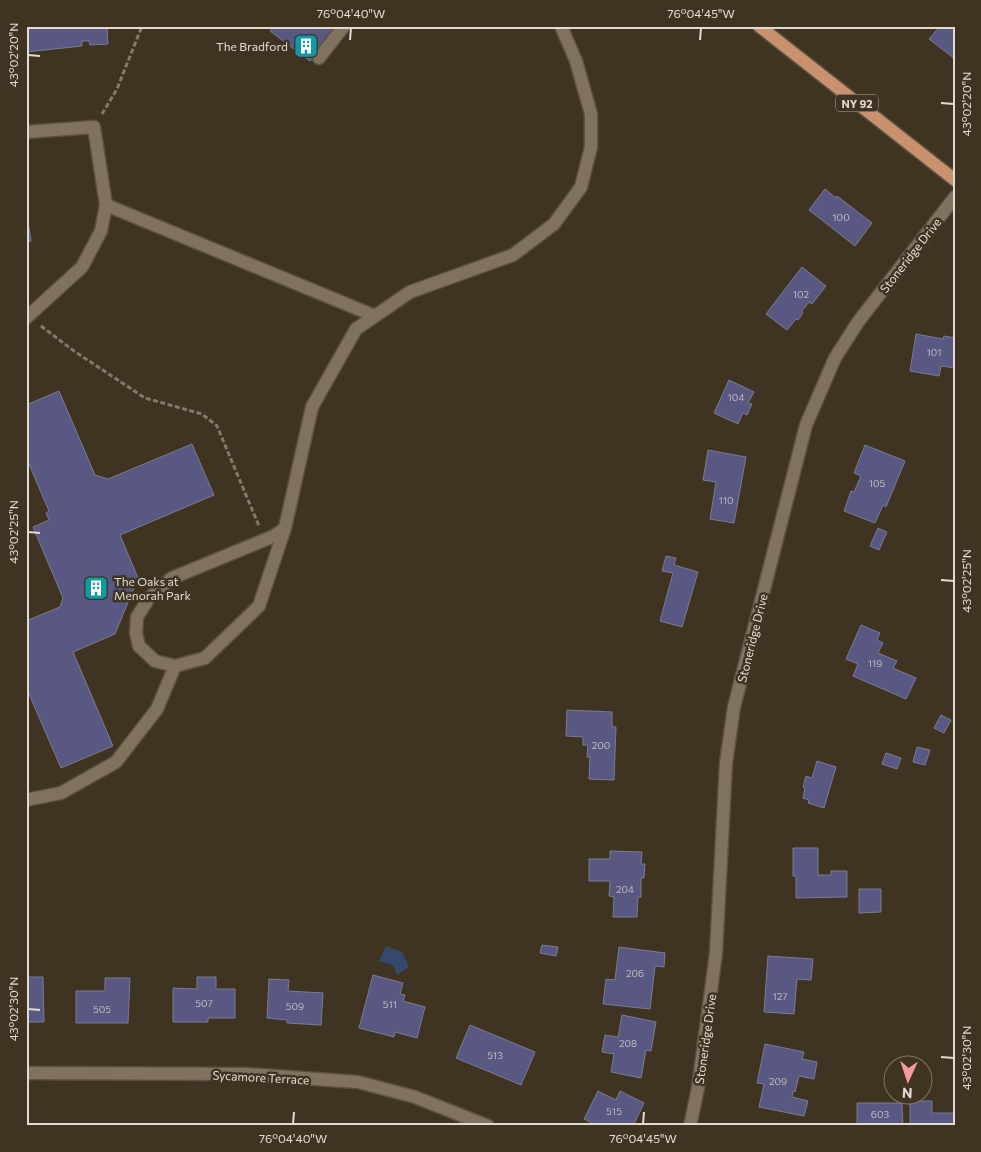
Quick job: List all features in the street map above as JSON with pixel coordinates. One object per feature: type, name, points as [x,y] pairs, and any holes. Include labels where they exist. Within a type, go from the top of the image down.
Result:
[{"type":"main road","name":"NY 92","points":[[759,26],[955,180]]},
{"type":"street","points":[[319,58],[344,26]]},
{"type":"street","points":[[285,528],[274,536],[172,578],[149,598],[138,616],[136,633],[139,646],[154,661],[175,666],[205,658],[260,606],[285,528],[312,406],[356,329],[410,292],[513,255],[554,224],[580,187],[591,147],[591,114],[576,61],[561,26]]},
{"type":"street","points":[[26,132],[94,127],[106,205],[100,230],[82,267],[27,317]]},
{"type":"street","name":"Stoneridge Drive","points":[[690,1126],[698,1088],[716,953],[726,763],[734,707],[806,425],[835,358],[858,322],[955,197]]},
{"type":"street","points":[[106,205],[375,316]]},
{"type":"street","points":[[26,800],[61,793],[116,762],[157,709],[175,666]]},
{"type":"street","name":"Sycamore Terrace","points":[[26,1073],[244,1074],[358,1082],[415,1097],[488,1126]]},
{"type":"path","points":[[94,127],[118,89],[142,26]]},
{"type":"path","points":[[27,317],[145,398],[202,414],[217,426],[258,525],[274,536]]},
{"type":"water","points":[[386,946],[402,952],[409,967],[397,975],[393,965],[379,961]]},
{"type":"building","points":[[26,26],[107,26],[108,44],[90,45],[89,41],[82,41],[82,46],[26,52]]},
{"type":"building","name":"The Bradford","points":[[273,26],[337,26],[310,61],[270,31]]},
{"type":"building","points":[[940,26],[955,26],[955,59],[929,39]]},
{"type":"building","points":[[825,189],[872,223],[855,246],[809,210]]},
{"type":"building","points":[[26,209],[31,241],[26,242]]},
{"type":"building","points":[[802,267],[826,286],[812,304],[809,302],[798,320],[796,319],[787,330],[766,314]]},
{"type":"building","points":[[916,334],[943,339],[944,336],[955,338],[955,368],[941,366],[939,376],[910,371]]},
{"type":"building","points":[[729,380],[754,392],[748,403],[752,404],[747,415],[743,413],[738,424],[714,413]]},
{"type":"building","name":"The Oaks at Menorah Park","points":[[59,391],[95,475],[108,479],[192,444],[214,495],[120,535],[138,578],[115,634],[73,652],[113,746],[61,768],[26,687],[26,621],[60,607],[63,598],[33,527],[49,520],[46,513],[49,511],[26,457],[26,405]]},
{"type":"building","points":[[865,445],[905,461],[886,507],[883,505],[875,523],[844,511],[851,491],[854,492],[861,476],[854,473]]},
{"type":"building","points":[[708,450],[746,457],[734,523],[710,519],[716,482],[703,480]]},
{"type":"building","points":[[878,528],[887,532],[879,550],[870,546]]},
{"type":"building","points":[[666,556],[676,558],[674,565],[698,572],[682,627],[660,621],[673,573],[662,571]]},
{"type":"building","points":[[861,625],[880,633],[877,640],[883,643],[878,653],[897,661],[893,668],[916,678],[906,699],[853,676],[858,664],[846,659]]},
{"type":"building","points":[[567,710],[612,712],[612,727],[616,727],[614,780],[589,779],[590,757],[587,757],[588,745],[583,745],[583,737],[566,736]]},
{"type":"building","points":[[941,715],[951,720],[944,733],[934,728]]},
{"type":"building","points":[[917,747],[930,750],[925,765],[913,762]]},
{"type":"building","points":[[886,753],[901,758],[897,769],[882,764]]},
{"type":"building","points":[[817,761],[836,767],[824,808],[808,803],[809,800],[803,798],[806,776],[812,778]]},
{"type":"building","points":[[793,848],[818,848],[818,875],[831,875],[831,871],[847,871],[847,897],[796,898],[796,876],[793,876]]},
{"type":"building","points":[[610,851],[642,852],[641,864],[645,864],[644,878],[641,878],[641,897],[638,897],[637,917],[613,917],[614,897],[609,896],[610,881],[589,881],[589,859],[610,859]]},
{"type":"building","points":[[859,889],[881,889],[881,912],[859,913]]},
{"type":"building","points":[[542,945],[558,947],[556,956],[540,953]]},
{"type":"building","points":[[619,947],[665,953],[664,967],[655,966],[650,1009],[603,1004],[606,979],[615,980]]},
{"type":"building","points":[[768,956],[813,959],[811,980],[797,979],[794,1014],[764,1012]]},
{"type":"building","points":[[373,975],[403,983],[400,994],[405,995],[403,1001],[425,1007],[417,1038],[395,1032],[394,1037],[359,1028]]},
{"type":"building","points":[[26,977],[43,977],[44,1022],[26,1022]]},
{"type":"building","points":[[197,977],[216,977],[216,989],[235,989],[235,1018],[208,1018],[208,1022],[173,1022],[173,988],[197,989]]},
{"type":"building","points":[[105,978],[130,978],[128,1023],[76,1023],[76,991],[105,991]]},
{"type":"building","points":[[269,979],[289,980],[288,991],[323,993],[321,1025],[287,1023],[287,1020],[267,1018]]},
{"type":"building","points":[[622,1015],[656,1022],[651,1051],[646,1050],[641,1078],[611,1072],[614,1054],[602,1052],[605,1035],[618,1037]]},
{"type":"building","points":[[470,1025],[535,1052],[521,1085],[456,1058]]},
{"type":"building","points":[[765,1044],[804,1052],[802,1059],[817,1062],[814,1079],[799,1076],[795,1092],[793,1091],[792,1097],[808,1101],[804,1116],[759,1107],[764,1084],[757,1083]]},
{"type":"building","points":[[598,1091],[616,1100],[620,1091],[644,1103],[633,1126],[598,1126],[584,1119]]},
{"type":"building","points":[[857,1103],[902,1104],[903,1126],[857,1126]]},
{"type":"building","points":[[910,1104],[932,1104],[932,1113],[955,1113],[955,1126],[910,1126]]},
{"type":"place","name":"The Bradford","points":[[306,46]]},
{"type":"place","name":"The Oaks at Menorah Park","points":[[96,588]]}]
